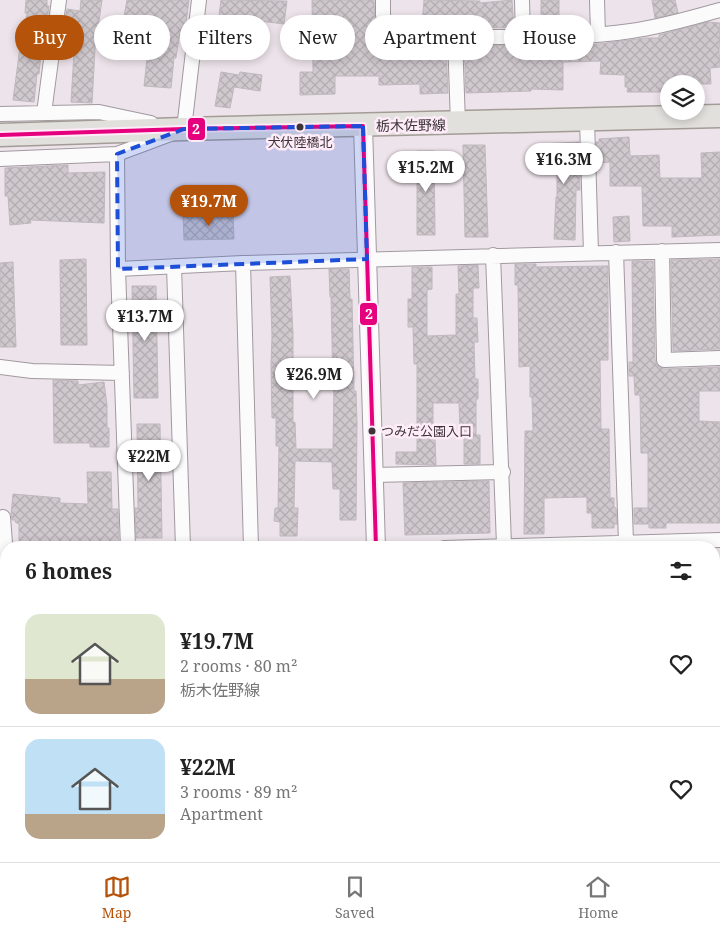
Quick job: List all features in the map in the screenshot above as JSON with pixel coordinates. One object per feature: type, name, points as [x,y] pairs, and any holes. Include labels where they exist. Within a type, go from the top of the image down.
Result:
[{"type":"main road","name":"栃木佐野線","points":[[0,136],[184,129],[458,124],[720,116]]},
{"type":"street","points":[[44,113],[59,0]]},
{"type":"street","points":[[184,129],[199,0]]},
{"type":"street","points":[[383,0],[383,15]]},
{"type":"street","points":[[522,0],[522,15]]},
{"type":"street","points":[[597,0],[598,35]]},
{"type":"street","points":[[594,35],[632,31],[720,10]]},
{"type":"street","points":[[456,60],[458,124]]},
{"type":"street","points":[[0,114],[99,112],[184,129]]},
{"type":"street","points":[[587,120],[591,253]]},
{"type":"street","points":[[363,126],[376,541]]},
{"type":"street","points":[[0,158],[117,154],[184,129]]},
{"type":"street","points":[[117,154],[118,269],[128,541]]},
{"type":"street","points":[[118,269],[243,263],[720,250]]},
{"type":"street","points":[[662,251],[664,360],[720,358]]},
{"type":"street","points":[[616,252],[626,541]]},
{"type":"street","points":[[493,256],[503,472],[504,541]]},
{"type":"street","points":[[243,263],[250,541]]},
{"type":"street","points":[[174,266],[182,541]]},
{"type":"street","points":[[0,367],[32,371],[122,373]]},
{"type":"street","points":[[374,475],[503,472]]},
{"type":"street","points":[[3,517],[5,541]]},
{"type":"street","points":[[673,541],[720,540]]},
{"type":"highlighted area","points":[[363,126],[367,259],[118,269],[117,154],[184,129]]},
{"type":"building","points":[[26,0],[47,0],[47,6],[49,6],[48,15],[27,15],[25,13]]},
{"type":"building","points":[[81,0],[102,0],[100,15],[94,15],[92,103],[71,102],[74,60],[84,60],[84,15],[66,15],[67,9],[80,11]]},
{"type":"building","points":[[127,0],[189,0],[187,15],[180,15],[180,31],[176,58],[174,58],[171,88],[144,86],[147,60],[170,60],[170,15],[124,15]]},
{"type":"building","points":[[221,0],[287,1],[285,15],[280,15],[280,24],[270,22],[270,15],[219,15]]},
{"type":"building","points":[[312,0],[374,0],[375,15],[365,15],[365,60],[447,60],[448,93],[420,94],[420,84],[379,85],[379,76],[335,76],[335,94],[300,95],[300,72],[313,72],[313,60],[355,60],[355,15],[312,15]]},
{"type":"building","points":[[424,0],[480,1],[480,3],[512,0],[513,15],[504,15],[504,28],[494,28],[494,15],[423,15]]},
{"type":"building","points":[[541,0],[559,0],[559,15],[541,15]]},
{"type":"building","points":[[652,0],[675,0],[678,13],[655,18]]},
{"type":"building","points":[[708,22],[720,23],[720,67],[710,68],[711,84],[705,84],[705,75],[660,75],[660,92],[627,92],[628,87],[625,87],[625,75],[600,74],[601,61],[563,62],[563,90],[531,89],[531,91],[466,93],[465,60],[494,60],[494,45],[504,45],[504,60],[594,60],[594,44],[659,38],[659,35]]},
{"type":"building","points":[[18,60],[40,60],[34,102],[13,100]]},
{"type":"building","points":[[221,72],[239,75],[240,72],[262,75],[260,91],[234,87],[230,108],[215,106]]},
{"type":"building","points":[[629,137],[630,156],[659,155],[660,178],[702,178],[701,153],[720,152],[720,235],[672,237],[672,226],[643,226],[642,186],[610,186],[610,162],[597,163],[596,142],[599,142],[599,139]]},
{"type":"building","points":[[579,142],[580,190],[576,190],[575,240],[554,239],[557,163],[541,164],[540,144]]},
{"type":"building","points":[[463,145],[485,145],[488,237],[465,237]]},
{"type":"building","points":[[417,151],[434,151],[435,235],[417,235]]},
{"type":"building","points":[[68,165],[68,173],[105,172],[104,223],[30,220],[31,223],[10,225],[8,196],[5,196],[5,168]]},
{"type":"building","points":[[233,213],[234,239],[184,240],[183,215]]},
{"type":"building","points":[[629,216],[630,241],[614,242],[613,217]]},
{"type":"building","points":[[86,259],[87,345],[61,345],[60,260]]},
{"type":"building","points":[[720,259],[720,349],[673,351],[671,260]]},
{"type":"building","points":[[632,261],[653,261],[655,360],[657,365],[664,369],[720,367],[720,391],[699,391],[699,421],[720,422],[720,523],[666,523],[666,528],[649,528],[649,524],[634,524],[634,508],[648,508],[648,453],[641,453],[640,395],[635,395],[634,376],[629,376],[629,362],[633,362]]},
{"type":"building","points":[[13,262],[16,347],[0,347],[0,263]]},
{"type":"building","points":[[515,264],[536,264],[536,267],[608,266],[608,360],[600,360],[601,429],[609,429],[610,498],[614,498],[617,524],[614,524],[614,528],[592,528],[592,513],[587,513],[587,497],[544,498],[544,534],[524,534],[525,431],[533,431],[532,397],[530,397],[530,366],[519,367],[518,285],[515,285]]},
{"type":"building","points":[[478,265],[479,288],[473,288],[473,318],[477,318],[478,342],[474,342],[475,379],[478,379],[476,435],[480,435],[480,464],[464,464],[464,429],[460,429],[459,403],[433,403],[433,438],[435,438],[436,465],[396,464],[396,452],[417,452],[417,364],[414,364],[413,327],[408,327],[408,299],[412,299],[412,267],[432,267],[432,289],[427,290],[427,336],[456,335],[456,294],[459,294],[458,266]]},
{"type":"building","points":[[329,269],[349,269],[357,423],[356,520],[340,520],[340,489],[333,489],[332,462],[295,461],[294,508],[298,508],[297,536],[280,536],[280,522],[274,521],[275,508],[278,508],[279,446],[276,446],[276,418],[272,418],[270,277],[290,276],[293,333],[293,423],[295,422],[296,449],[333,449],[334,384]]},
{"type":"building","points":[[132,286],[156,286],[158,398],[134,398]]},
{"type":"building","points":[[53,380],[78,381],[78,385],[104,382],[109,447],[90,447],[90,443],[54,443]]},
{"type":"building","points":[[137,424],[160,424],[162,538],[136,538],[135,508],[138,508]]},
{"type":"building","points":[[87,472],[111,472],[112,509],[118,509],[119,541],[19,541],[19,524],[15,522],[16,520],[12,520],[11,514],[13,494],[60,498],[60,503],[88,504]]},
{"type":"building","points":[[489,481],[490,533],[405,535],[403,483]]},
{"type":"transit line","name":"2","points":[[0,135],[363,126],[376,541]]},
{"type":"place","name":"犬伏陸橋北","points":[[300,127]]},
{"type":"place","name":"つみだ公園入口","points":[[372,431]]}]
